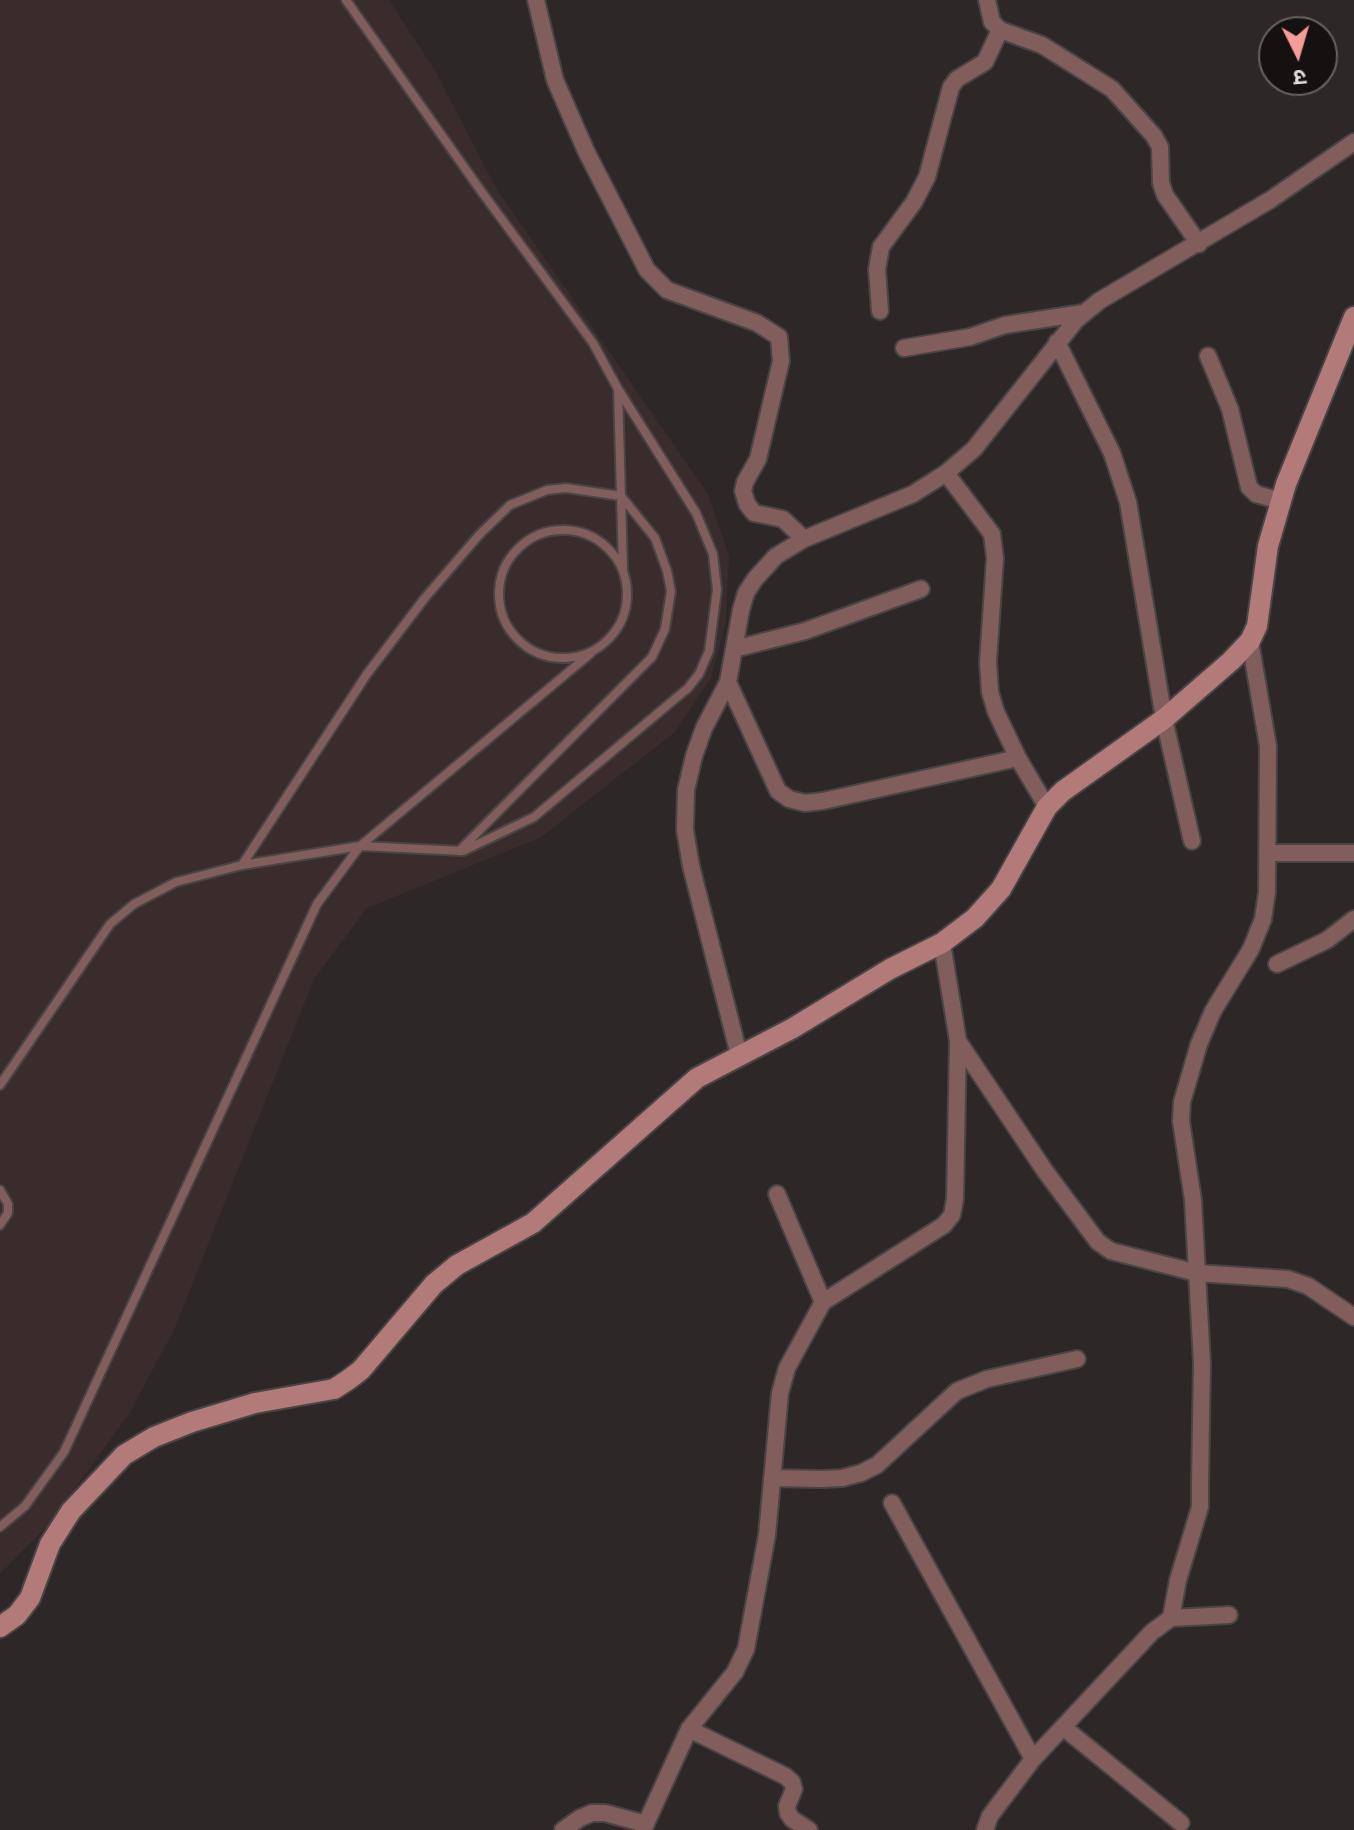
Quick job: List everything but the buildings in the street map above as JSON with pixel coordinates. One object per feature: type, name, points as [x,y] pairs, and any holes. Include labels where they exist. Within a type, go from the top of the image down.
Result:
[{"type":"street","points":[[536,0],[555,80],[586,151],[647,270],[667,290],[757,323],[779,337],[781,361],[775,389],[758,459],[743,491],[754,513],[783,519],[804,539]]},
{"type":"street","points":[[987,0],[992,22],[1000,30],[1042,45],[1112,89],[1154,136],[1160,147],[1161,183],[1165,195],[1199,244]]},
{"type":"street","points":[[880,311],[877,269],[881,247],[914,202],[927,177],[951,87],[957,79],[985,62],[1000,30]]},
{"type":"street","points":[[739,1055],[691,866],[685,830],[686,790],[704,728],[728,682],[741,610],[746,593],[755,579],[776,556],[804,539],[913,494],[946,473],[974,449],[1057,342],[1099,301],[1270,200],[1354,142]]},
{"type":"street","points":[[904,348],[970,337],[1005,325],[1085,313]]},
{"type":"street","points":[[0,1627],[17,1615],[30,1598],[50,1544],[71,1511],[124,1455],[154,1437],[192,1422],[255,1403],[334,1389],[361,1370],[434,1284],[457,1265],[533,1223],[697,1078],[793,1028],[890,969],[942,943],[975,918],[1001,889],[1047,807],[1063,791],[1164,719],[1250,641],[1257,626],[1268,546],[1281,501],[1354,317]]},
{"type":"street","points":[[1057,342],[1112,453],[1128,502],[1164,719],[1192,841]]},
{"type":"street","points":[[1208,356],[1230,409],[1249,487],[1256,494],[1281,501]]},
{"type":"street","points":[[946,473],[992,534],[995,558],[988,676],[996,712],[1047,807]]},
{"type":"street","points":[[734,649],[830,624],[921,589]]},
{"type":"street","points":[[1171,1618],[1178,1580],[1200,1507],[1202,1363],[1193,1200],[1181,1121],[1182,1102],[1199,1044],[1213,1011],[1251,949],[1263,919],[1269,853],[1268,746],[1250,641]]},
{"type":"street","points":[[728,682],[778,791],[789,799],[805,803],[823,801],[1018,758]]},
{"type":"street","points":[[1269,853],[1354,853]]},
{"type":"street","points":[[1277,964],[1327,940],[1354,919]]},
{"type":"street","points":[[563,1830],[592,1813],[605,1813],[644,1827],[689,1729],[735,1672],[746,1649],[767,1535],[780,1393],[787,1368],[823,1302],[944,1225],[952,1215],[955,1199],[958,1041],[942,943]]},
{"type":"street","points":[[958,1041],[1018,1133],[1098,1242],[1111,1251],[1129,1257],[1197,1273],[1288,1279],[1308,1286],[1354,1317]]},
{"type":"street","points":[[777,1194],[823,1302]]},
{"type":"street","points":[[772,1478],[842,1478],[861,1473],[877,1465],[957,1391],[987,1379],[1077,1359]]},
{"type":"street","points":[[892,1503],[1033,1759]]},
{"type":"street","points":[[985,1830],[990,1816],[1033,1759],[1152,1632],[1171,1618],[1229,1615]]},
{"type":"street","points":[[1063,1727],[1181,1823]]},
{"type":"street","points":[[689,1729],[785,1776],[794,1789],[787,1806],[788,1813],[809,1830]]},
{"type":"lane","points":[[0,1085],[110,924],[134,904],[176,882],[242,865],[360,846],[463,851],[534,817],[688,688],[699,674],[709,651],[717,590],[707,534],[593,343],[346,0]]},
{"type":"lane","points":[[0,1527],[25,1506],[64,1452],[317,904],[360,846],[611,639],[624,618],[629,593],[623,568],[618,389]]},
{"type":"lane","points":[[242,865],[367,674],[424,599],[479,535],[510,505],[547,490],[566,488],[621,496],[655,538],[667,571],[671,591],[665,629],[652,657],[458,851]]},
{"type":"lane","points":[[590,654],[565,659],[540,655],[518,641],[503,621],[498,596],[502,571],[516,549],[537,535],[562,529],[587,534],[608,547],[623,568]]},
{"type":"lane","points":[[0,1190],[8,1204],[8,1213],[0,1225]]},
{"type":"shaded area","points":[[0,0],[389,0],[436,72],[496,188],[708,494],[729,556],[726,623],[711,678],[675,732],[540,838],[367,908],[314,979],[174,1330],[129,1414],[49,1524],[0,1574]]}]
